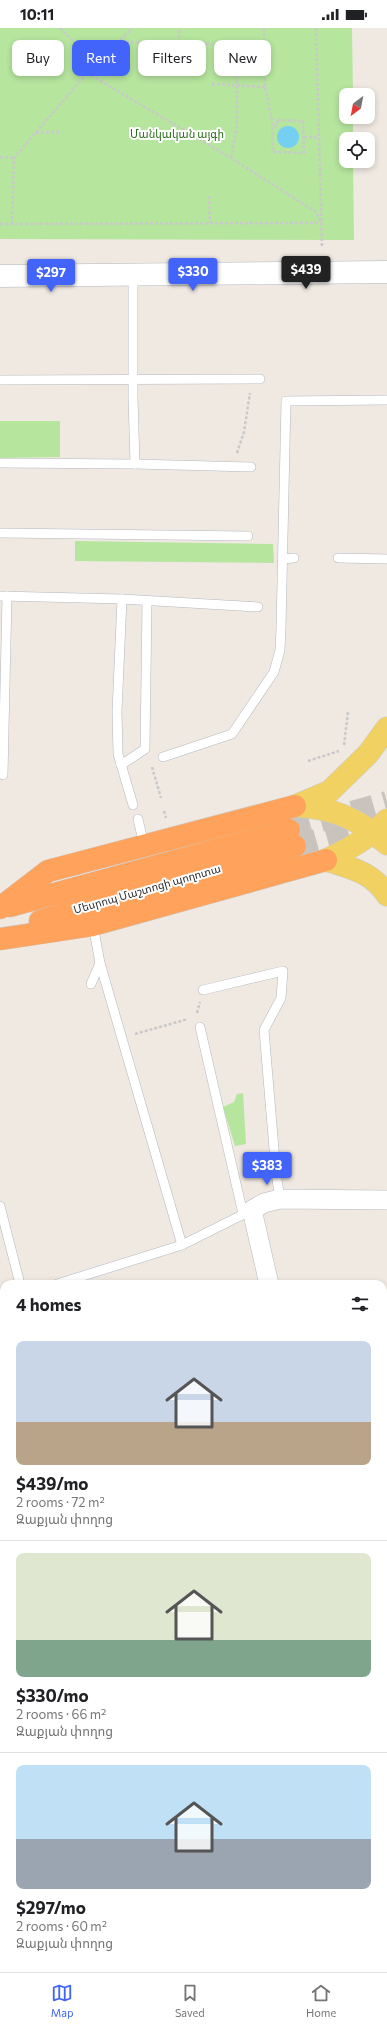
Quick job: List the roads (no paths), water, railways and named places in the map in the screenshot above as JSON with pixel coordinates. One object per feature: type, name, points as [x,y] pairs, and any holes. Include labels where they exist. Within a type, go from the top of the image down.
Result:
[{"type":"highway","points":[[0,909],[48,871],[295,806]]},
{"type":"highway","name":"Մեսրոպ Մաշտոցի պողոտա","points":[[0,909],[292,838],[0,933]]},
{"type":"highway","points":[[0,939],[93,925],[326,860]]},
{"type":"main road","points":[[295,806],[330,791],[368,754],[387,728]]},
{"type":"main road","points":[[295,806],[319,807],[383,832]]},
{"type":"main road","points":[[326,860],[383,832]]},
{"type":"main road","points":[[326,860],[354,869],[374,879],[387,895]]},
{"type":"street","points":[[0,276],[387,272]]},
{"type":"street","points":[[268,1280],[248,1212],[264,1203],[280,1199],[387,1200]]},
{"type":"lane","points":[[133,275],[135,464]]},
{"type":"lane","points":[[0,380],[256,379]]},
{"type":"lane","points":[[163,757],[232,734],[274,672],[280,650],[281,628],[286,401],[387,400]]},
{"type":"lane","points":[[0,463],[251,467]]},
{"type":"lane","points":[[0,533],[248,536]]},
{"type":"lane","points":[[282,559],[294,558]]},
{"type":"lane","points":[[338,558],[387,558]]},
{"type":"lane","points":[[3,776],[4,596],[258,607]]},
{"type":"lane","points":[[122,600],[117,711],[118,754],[133,805]]},
{"type":"lane","points":[[121,765],[145,749],[147,601]]},
{"type":"lane","points":[[138,819],[144,845]]},
{"type":"lane","points":[[93,925],[100,963],[182,1245]]},
{"type":"lane","points":[[91,984],[100,963]]},
{"type":"lane","points":[[203,990],[283,971],[282,998],[264,1030],[276,1173],[280,1199]]},
{"type":"lane","points":[[70,1280],[182,1245],[248,1212],[200,1027]]},
{"type":"lane","points":[[0,1206],[19,1280]]},
{"type":"water","points":[[288,126],[296,129],[299,137],[296,145],[288,148],[280,145],[277,137],[280,129]]},
{"type":"tunnel","points":[[289,830],[387,802]]},
{"type":"tunnel","points":[[295,846],[378,823]]},
{"type":"park label","name":"Մանկական այգի","points":[[177,134]]}]
